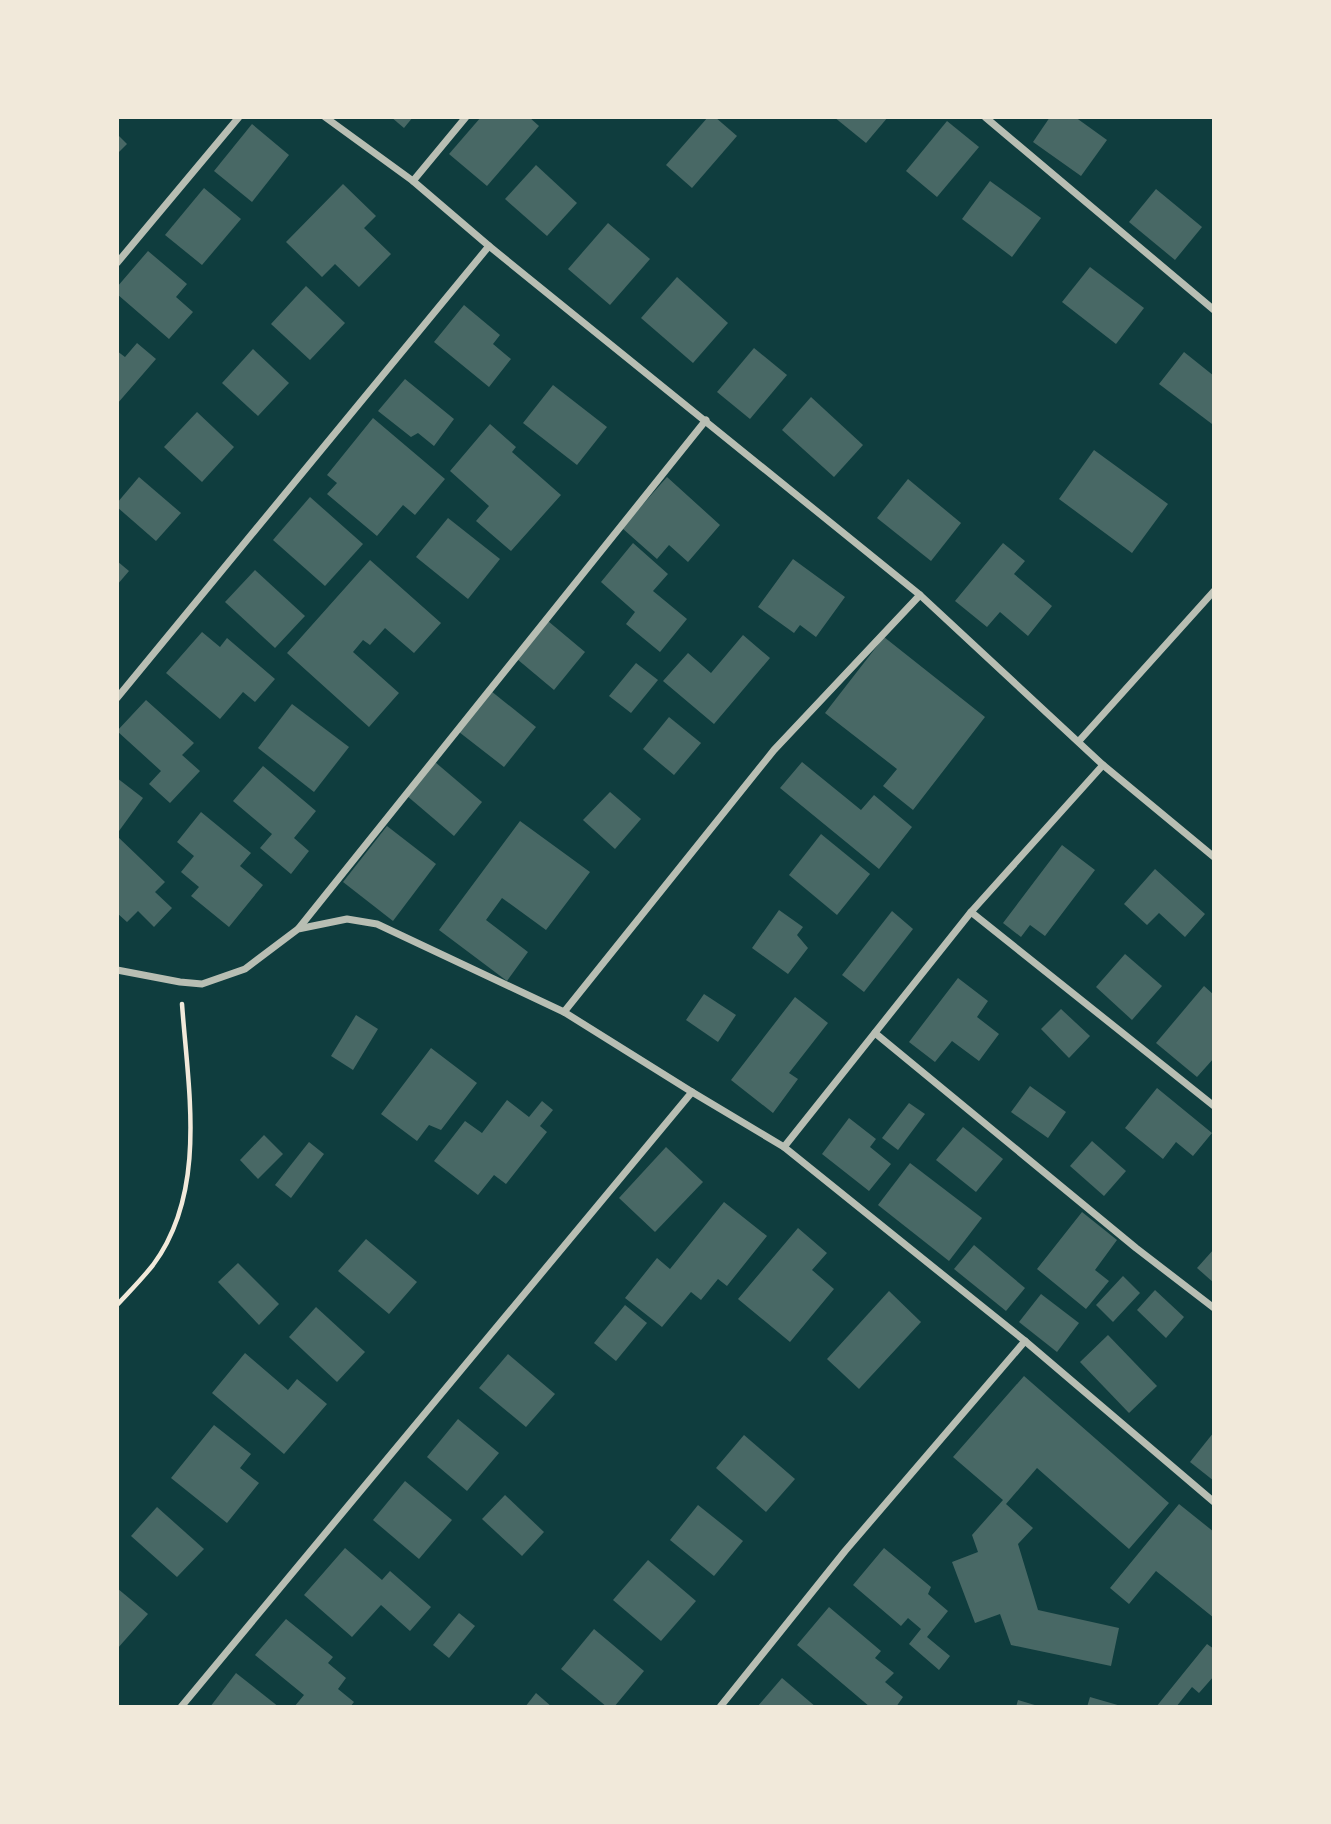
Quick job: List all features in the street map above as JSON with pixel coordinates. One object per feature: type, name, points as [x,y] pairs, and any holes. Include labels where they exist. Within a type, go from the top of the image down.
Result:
[{"type":"street","points":[[117,263],[239,117]]},
{"type":"street","points":[[325,117],[413,181],[489,246],[920,595],[1102,765],[1214,857]]},
{"type":"street","points":[[413,181],[466,117]]},
{"type":"street","points":[[985,117],[1214,310]]},
{"type":"street","points":[[117,698],[489,246]]},
{"type":"street","points":[[117,970],[202,984],[245,969],[298,929],[706,420]]},
{"type":"street","points":[[1079,741],[1214,591]]},
{"type":"street","points":[[565,1012],[774,750],[920,595]]},
{"type":"street","points":[[784,1147],[971,912],[1102,765]]},
{"type":"street","points":[[971,912],[1214,1106]]},
{"type":"street","points":[[298,929],[347,919],[377,924],[565,1012],[784,1147],[1025,1341],[1214,1502]]},
{"type":"street","points":[[875,1032],[1136,1248],[1214,1308]]},
{"type":"street","points":[[181,1707],[692,1092]]},
{"type":"street","points":[[720,1707],[845,1551],[1025,1341]]},
{"type":"path","points":[[117,1305],[153,1264],[168,1238],[183,1202],[188,1174],[190,1103],[180,982]]},
{"type":"building","points":[[391,117],[413,117],[404,128]]},
{"type":"building","points":[[481,117],[529,117],[539,126],[487,186],[449,154]]},
{"type":"building","points":[[708,117],[715,117],[737,136],[692,188],[666,165]]},
{"type":"building","points":[[834,117],[888,117],[866,143]]},
{"type":"building","points":[[1050,117],[1075,117],[1107,140],[1081,176],[1033,142]]},
{"type":"building","points":[[947,121],[979,147],[937,197],[906,171]]},
{"type":"building","points":[[252,124],[289,155],[252,202],[214,171]]},
{"type":"building","points":[[117,134],[127,144],[117,154]]},
{"type":"building","points":[[536,165],[577,203],[547,236],[505,199]]},
{"type":"building","points":[[990,181],[1041,218],[1012,257],[962,219]]},
{"type":"building","points":[[343,184],[376,216],[364,228],[391,254],[359,287],[335,264],[322,277],[286,242]]},
{"type":"building","points":[[204,188],[241,219],[202,265],[165,235]]},
{"type":"building","points":[[1156,189],[1202,227],[1175,260],[1129,222]]},
{"type":"building","points":[[608,223],[650,259],[610,305],[568,269]]},
{"type":"building","points":[[148,251],[187,284],[176,297],[193,312],[169,339],[117,294],[117,287]]},
{"type":"building","points":[[1090,267],[1144,308],[1116,344],[1062,302]]},
{"type":"building","points":[[677,277],[728,323],[693,363],[641,318]]},
{"type":"building","points":[[306,286],[345,323],[310,360],[271,324]]},
{"type":"building","points":[[464,305],[500,335],[493,344],[511,359],[489,387],[434,342]]},
{"type":"building","points":[[137,343],[156,359],[117,404],[117,351],[125,357]]},
{"type":"building","points":[[754,348],[787,375],[750,419],[717,392]]},
{"type":"building","points":[[253,349],[289,383],[258,416],[222,383]]},
{"type":"building","points":[[1184,352],[1214,376],[1212,424],[1159,384]]},
{"type":"building","points":[[405,379],[454,419],[434,446],[418,433],[411,437],[378,411]]},
{"type":"building","points":[[553,385],[607,427],[577,465],[523,423]]},
{"type":"building","points":[[811,397],[863,445],[834,477],[782,430]]},
{"type":"building","points":[[197,412],[234,447],[202,482],[164,447]]},
{"type":"building","points":[[373,418],[445,479],[415,515],[403,505],[377,536],[327,494],[337,483],[327,475]]},
{"type":"building","points":[[490,424],[516,447],[512,452],[561,495],[511,551],[476,521],[489,506],[450,471]]},
{"type":"building","points":[[1094,450],[1168,504],[1132,553],[1059,499]]},
{"type":"building","points":[[139,477],[181,513],[156,541],[117,507],[117,503]]},
{"type":"building","points":[[667,477],[720,525],[688,562],[669,545],[657,559],[622,528]]},
{"type":"building","points":[[908,479],[961,523],[931,561],[877,518]]},
{"type":"building","points":[[310,497],[363,544],[325,586],[273,540]]},
{"type":"building","points":[[448,518],[500,559],[468,599],[416,557]]},
{"type":"building","points":[[633,543],[668,574],[653,591],[687,619],[660,652],[626,624],[635,612],[601,582]]},
{"type":"building","points":[[1003,543],[1025,561],[1014,574],[1052,606],[1028,636],[1000,612],[987,627],[955,601]]},
{"type":"building","points":[[793,559],[845,597],[816,637],[800,625],[794,633],[758,607]]},
{"type":"building","points":[[370,560],[441,623],[414,653],[385,628],[370,645],[363,640],[353,652],[399,693],[369,727],[287,653]]},
{"type":"building","points":[[117,561],[129,571],[117,585]]},
{"type":"building","points":[[255,570],[305,616],[275,648],[225,602]]},
{"type":"building","points":[[548,621],[585,652],[554,690],[517,659]]},
{"type":"building","points":[[202,632],[220,647],[227,638],[275,679],[255,702],[243,692],[220,719],[166,673]]},
{"type":"building","points":[[743,635],[770,658],[714,724],[663,681],[688,653],[711,673]]},
{"type":"building","points":[[884,637],[985,717],[913,810],[883,786],[897,769],[825,713]]},
{"type":"building","points":[[636,663],[658,680],[631,713],[609,696]]},
{"type":"building","points":[[491,691],[536,727],[504,767],[459,732]]},
{"type":"building","points":[[146,700],[194,743],[182,755],[200,771],[170,803],[149,784],[161,771],[117,731]]},
{"type":"building","points":[[292,704],[349,747],[314,792],[258,748]]},
{"type":"building","points":[[669,717],[701,743],[674,775],[643,749]]},
{"type":"building","points":[[435,762],[482,802],[454,836],[406,795]]},
{"type":"building","points":[[802,762],[861,810],[874,795],[912,827],[879,869],[780,788]]},
{"type":"building","points":[[263,766],[316,811],[294,838],[309,851],[291,874],[260,848],[272,834],[233,801]]},
{"type":"building","points":[[117,778],[143,798],[119,831],[117,830]]},
{"type":"building","points":[[610,792],[641,819],[615,849],[583,820]]},
{"type":"building","points":[[201,812],[251,853],[240,866],[263,885],[229,927],[191,896],[199,887],[181,872],[194,856],[177,842]]},
{"type":"building","points":[[520,821],[590,872],[546,930],[502,898],[486,920],[528,952],[507,981],[439,930]]},
{"type":"building","points":[[387,826],[436,864],[393,921],[343,882]]},
{"type":"building","points":[[821,834],[870,874],[837,915],[789,875]]},
{"type":"building","points":[[117,836],[165,882],[155,892],[172,908],[154,927],[138,911],[127,922],[117,913]]},
{"type":"building","points":[[1062,845],[1095,870],[1045,936],[1030,925],[1021,937],[1003,923]]},
{"type":"building","points":[[1155,869],[1205,914],[1185,937],[1159,913],[1147,925],[1124,904]]},
{"type":"building","points":[[779,910],[803,927],[797,935],[808,948],[788,974],[752,948]]},
{"type":"building","points":[[892,911],[913,929],[864,992],[842,975]]},
{"type":"building","points":[[1125,954],[1162,986],[1132,1020],[1096,987]]},
{"type":"building","points":[[958,978],[988,1001],[977,1017],[999,1034],[979,1061],[952,1041],[935,1062],[909,1042]]},
{"type":"building","points":[[1204,986],[1214,995],[1214,1058],[1197,1077],[1156,1043]]},
{"type":"building","points":[[704,994],[736,1015],[718,1042],[686,1020]]},
{"type":"building","points":[[795,997],[828,1023],[789,1073],[798,1079],[773,1113],[731,1080]]},
{"type":"building","points":[[1061,1009],[1090,1036],[1069,1058],[1041,1029]]},
{"type":"building","points":[[356,1015],[378,1029],[353,1070],[331,1056]]},
{"type":"building","points":[[431,1048],[477,1083],[441,1130],[429,1125],[417,1141],[381,1114]]},
{"type":"building","points":[[1030,1086],[1066,1112],[1048,1138],[1011,1112]]},
{"type":"building","points":[[1157,1088],[1212,1133],[1193,1156],[1176,1142],[1163,1159],[1125,1128]]},
{"type":"building","points":[[507,1100],[529,1117],[542,1101],[553,1110],[540,1126],[547,1132],[506,1184],[494,1175],[478,1195],[434,1161],[465,1121],[482,1133]]},
{"type":"building","points":[[909,1103],[925,1114],[898,1150],[882,1138]]},
{"type":"building","points":[[849,1118],[876,1139],[870,1147],[891,1164],[869,1191],[822,1154]]},
{"type":"building","points":[[963,1127],[1003,1159],[976,1192],[936,1160]]},
{"type":"building","points":[[264,1135],[283,1154],[258,1179],[240,1160]]},
{"type":"building","points":[[1092,1141],[1126,1171],[1104,1196],[1070,1166]]},
{"type":"building","points":[[309,1142],[324,1154],[291,1198],[275,1185]]},
{"type":"building","points":[[666,1147],[703,1182],[655,1232],[619,1198]]},
{"type":"building","points":[[910,1163],[982,1218],[949,1261],[878,1205]]},
{"type":"building","points":[[724,1202],[767,1236],[727,1286],[718,1279],[701,1300],[691,1292],[662,1327],[625,1298],[657,1258],[670,1269]]},
{"type":"building","points":[[1082,1212],[1117,1240],[1095,1270],[1109,1281],[1086,1309],[1037,1269]]},
{"type":"building","points":[[798,1228],[827,1253],[812,1270],[834,1289],[790,1342],[738,1299]]},
{"type":"building","points":[[366,1239],[417,1282],[389,1314],[338,1271]]},
{"type":"building","points":[[974,1245],[1025,1288],[1006,1311],[954,1269]]},
{"type":"building","points":[[1214,1249],[1214,1283],[1197,1268]]},
{"type":"building","points":[[238,1263],[279,1304],[259,1325],[218,1282]]},
{"type":"building","points":[[1123,1276],[1140,1293],[1113,1322],[1096,1305]]},
{"type":"building","points":[[1155,1290],[1184,1317],[1166,1338],[1137,1310]]},
{"type":"building","points":[[889,1291],[921,1322],[859,1389],[827,1359]]},
{"type":"building","points":[[1041,1294],[1079,1323],[1057,1352],[1019,1322]]},
{"type":"building","points":[[625,1305],[647,1323],[616,1361],[594,1343]]},
{"type":"building","points":[[316,1307],[365,1352],[337,1382],[289,1337]]},
{"type":"building","points":[[1108,1335],[1157,1386],[1129,1413],[1080,1362]]},
{"type":"building","points":[[245,1353],[288,1390],[297,1379],[327,1404],[284,1454],[212,1393]]},
{"type":"building","points":[[508,1354],[555,1394],[526,1427],[479,1388]]},
{"type":"building","points":[[1024,1376],[1169,1503],[1129,1549],[1037,1468],[1006,1504],[1033,1528],[1018,1544],[1038,1610],[1119,1628],[1111,1666],[1011,1645],[1000,1614],[975,1623],[952,1562],[978,1552],[972,1535],[1003,1500],[953,1457]]},
{"type":"building","points":[[458,1419],[499,1453],[467,1491],[427,1457]]},
{"type":"building","points":[[214,1425],[251,1454],[240,1468],[259,1483],[227,1523],[171,1478]]},
{"type":"building","points":[[1214,1432],[1214,1481],[1190,1462]]},
{"type":"building","points":[[744,1435],[795,1479],[766,1512],[716,1468]]},
{"type":"building","points":[[405,1481],[452,1520],[419,1559],[373,1520]]},
{"type":"building","points":[[505,1495],[544,1532],[522,1556],[482,1519]]},
{"type":"building","points":[[1179,1504],[1214,1532],[1214,1618],[1156,1571],[1129,1604],[1110,1588]]},
{"type":"building","points":[[698,1505],[743,1541],[714,1576],[670,1540]]},
{"type":"building","points":[[157,1507],[204,1549],[177,1577],[131,1536]]},
{"type":"building","points":[[345,1548],[382,1580],[390,1571],[431,1607],[410,1631],[381,1605],[352,1637],[304,1595]]},
{"type":"building","points":[[884,1548],[931,1587],[928,1594],[948,1611],[927,1637],[950,1656],[939,1670],[909,1644],[921,1629],[908,1618],[901,1626],[853,1585]]},
{"type":"building","points":[[648,1560],[696,1601],[661,1641],[613,1600]]},
{"type":"building","points":[[117,1588],[148,1614],[117,1649]]},
{"type":"building","points":[[829,1607],[881,1651],[875,1658],[894,1673],[885,1682],[903,1697],[896,1707],[870,1707],[797,1645]]},
{"type":"building","points":[[459,1613],[475,1626],[449,1658],[433,1645]]},
{"type":"building","points":[[286,1619],[333,1657],[328,1663],[346,1678],[338,1689],[354,1702],[350,1707],[294,1707],[304,1695],[255,1655]]},
{"type":"building","points":[[594,1629],[644,1671],[614,1707],[607,1707],[561,1669]]},
{"type":"building","points":[[1207,1644],[1214,1649],[1214,1676],[1199,1693],[1192,1687],[1176,1707],[1156,1707]]},
{"type":"building","points":[[236,1673],[279,1707],[210,1707]]},
{"type":"building","points":[[782,1678],[816,1707],[757,1707]]},
{"type":"building","points":[[536,1693],[552,1707],[525,1707]]},
{"type":"building","points":[[1090,1697],[1121,1706],[1121,1707],[1087,1707]]},
{"type":"building","points":[[1018,1700],[1038,1706],[1038,1707],[1016,1707]]}]
